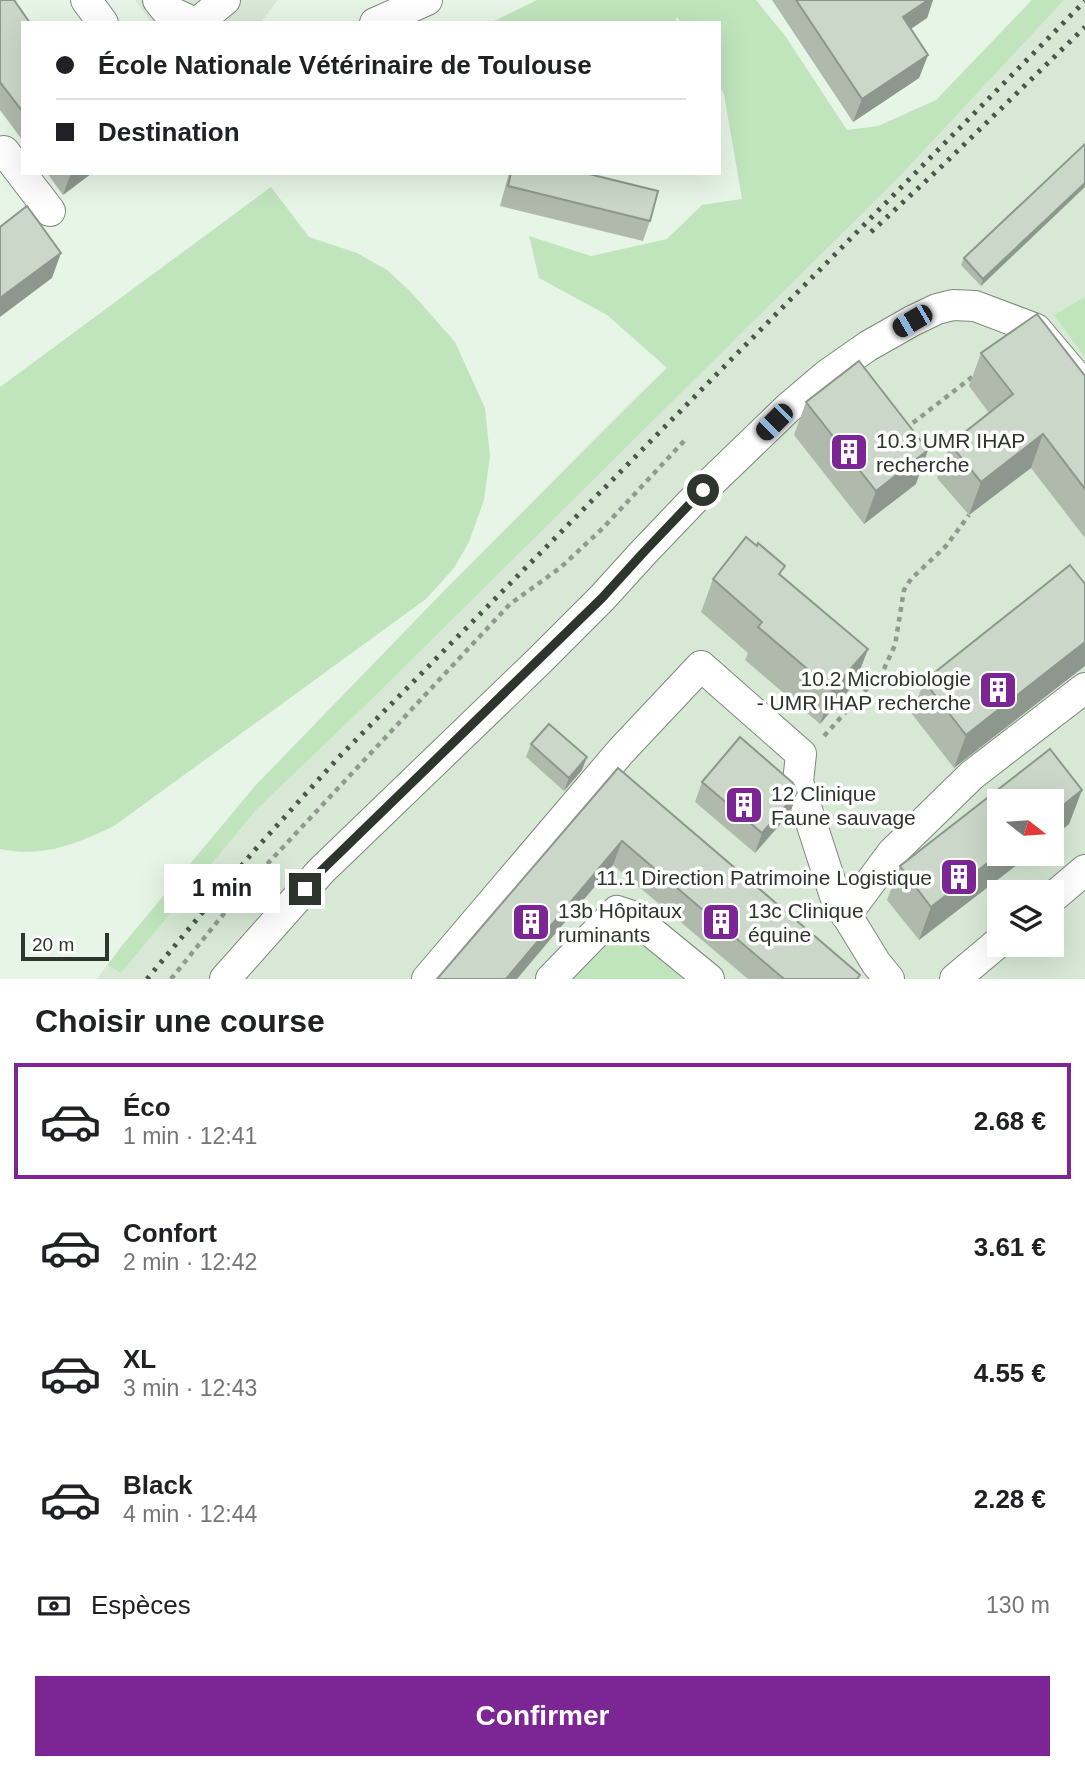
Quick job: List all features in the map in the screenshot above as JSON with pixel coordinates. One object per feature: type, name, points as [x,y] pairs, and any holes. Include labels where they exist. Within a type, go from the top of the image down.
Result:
[{"type":"lane","points":[[86,0],[102,21]]},
{"type":"lane","points":[[158,0],[165,9],[192,21]]},
{"type":"lane","points":[[199,21],[225,0]]},
{"type":"lane","points":[[380,21],[427,0]]},
{"type":"lane","points":[[1,151],[50,211]]},
{"type":"lane","points":[[225,979],[321,871],[557,643],[703,490],[788,408],[828,374],[868,346],[937,309],[953,305],[975,306],[1036,329],[1085,387]]},
{"type":"lane","points":[[427,979],[618,775],[701,666],[802,754],[798,782],[835,896],[876,963],[871,976]]},
{"type":"lane","points":[[846,915],[892,853],[972,775],[1085,688]]},
{"type":"lane","points":[[1064,888],[1085,870]]},
{"type":"lane","points":[[551,979],[617,911],[632,916],[709,979]]},
{"type":"lane","points":[[955,979],[987,952]]},
{"type":"path","points":[[895,436],[977,373]]},
{"type":"path","points":[[171,979],[243,890],[510,604],[561,568],[603,528],[684,441]]},
{"type":"path","points":[[802,754],[826,734],[883,671],[895,645],[904,590],[918,570],[946,546],[969,515]]},
{"type":"shaded area","points":[[135,0],[278,0],[262,21],[151,21]]},
{"type":"shaded area","points":[[1032,0],[1085,0],[1085,979],[97,979],[255,786],[625,408],[865,176]]},
{"type":"green space","points":[[537,0],[756,0],[786,37],[847,130],[878,126],[936,100],[1032,0],[1064,0],[899,177],[379,692],[256,810],[121,973],[108,965],[120,948],[255,786],[441,594],[667,368],[607,315],[539,278],[529,236],[591,256],[667,239],[702,205],[742,199],[721,89],[721,21],[680,21],[677,17],[676,21],[494,21]]},
{"type":"green space","points":[[271,187],[309,237],[357,253],[387,270],[410,291],[455,342],[485,408],[490,456],[484,500],[469,542],[454,568],[426,599],[114,826],[59,848],[30,852],[0,849],[0,387]]},
{"type":"green space","points":[[1085,297],[1085,357],[1054,315]]},
{"type":"green space","points":[[623,927],[686,979],[572,979],[615,930]]},
{"type":"building","points":[[0,0],[14,0],[29,21],[21,21],[21,109],[0,82]]},
{"type":"building","points":[[796,0],[928,0],[903,17],[928,55],[862,99]]},
{"type":"building","points":[[1085,144],[1085,183],[983,279],[964,258]]},
{"type":"building","points":[[511,175],[593,175],[658,191],[650,221],[508,186]]},
{"type":"building","points":[[27,206],[61,253],[0,298],[0,227]]},
{"type":"building","points":[[1037,314],[1085,376],[1085,489],[1043,434],[981,482],[950,444],[1013,394],[981,353]]},
{"type":"building","points":[[859,361],[928,450],[876,491],[806,402]]},
{"type":"building","points":[[746,537],[757,546],[758,543],[785,566],[779,574],[868,649],[832,690],[758,627],[762,622],[713,579]]},
{"type":"building","name":"10.2 Microbiologie - UMR IHAP recherche","points":[[1070,565],[1085,584],[1085,642],[966,735],[924,681]]},
{"type":"building","points":[[549,724],[587,757],[569,778],[531,744]]},
{"type":"building","name":"12 Clinique Faune sauvage","points":[[740,737],[793,783],[797,793],[762,833],[702,782]]},
{"type":"building","points":[[1050,749],[1082,790],[1064,804],[1064,789],[999,789]]},
{"type":"building","points":[[618,768],[860,975],[857,979],[784,979],[622,841],[506,979],[437,979]]},
{"type":"building","points":[[987,798],[987,863],[931,907],[900,866]]},
{"type":"railway","points":[[147,979],[253,852],[339,757],[1085,1]]},
{"type":"railway","points":[[871,232],[1085,27]]},
{"type":"place","name":"10.3 UMR IHAP recherche","points":[[849,452]]},
{"type":"place","name":"10.2 Microbiologie - UMR IHAP recherche","points":[[998,690]]},
{"type":"place","name":"12 Clinique Faune sauvage","points":[[744,805]]},
{"type":"place","name":"11.1 Direction Patrimoine Logistique","points":[[959,877]]},
{"type":"place","name":"13b Hôpitaux ruminants","points":[[531,922]]},
{"type":"place","name":"13c Clinique équine","points":[[721,922]]},
{"type":"route","points":[[305,889],[602,598],[703,490]]}]
